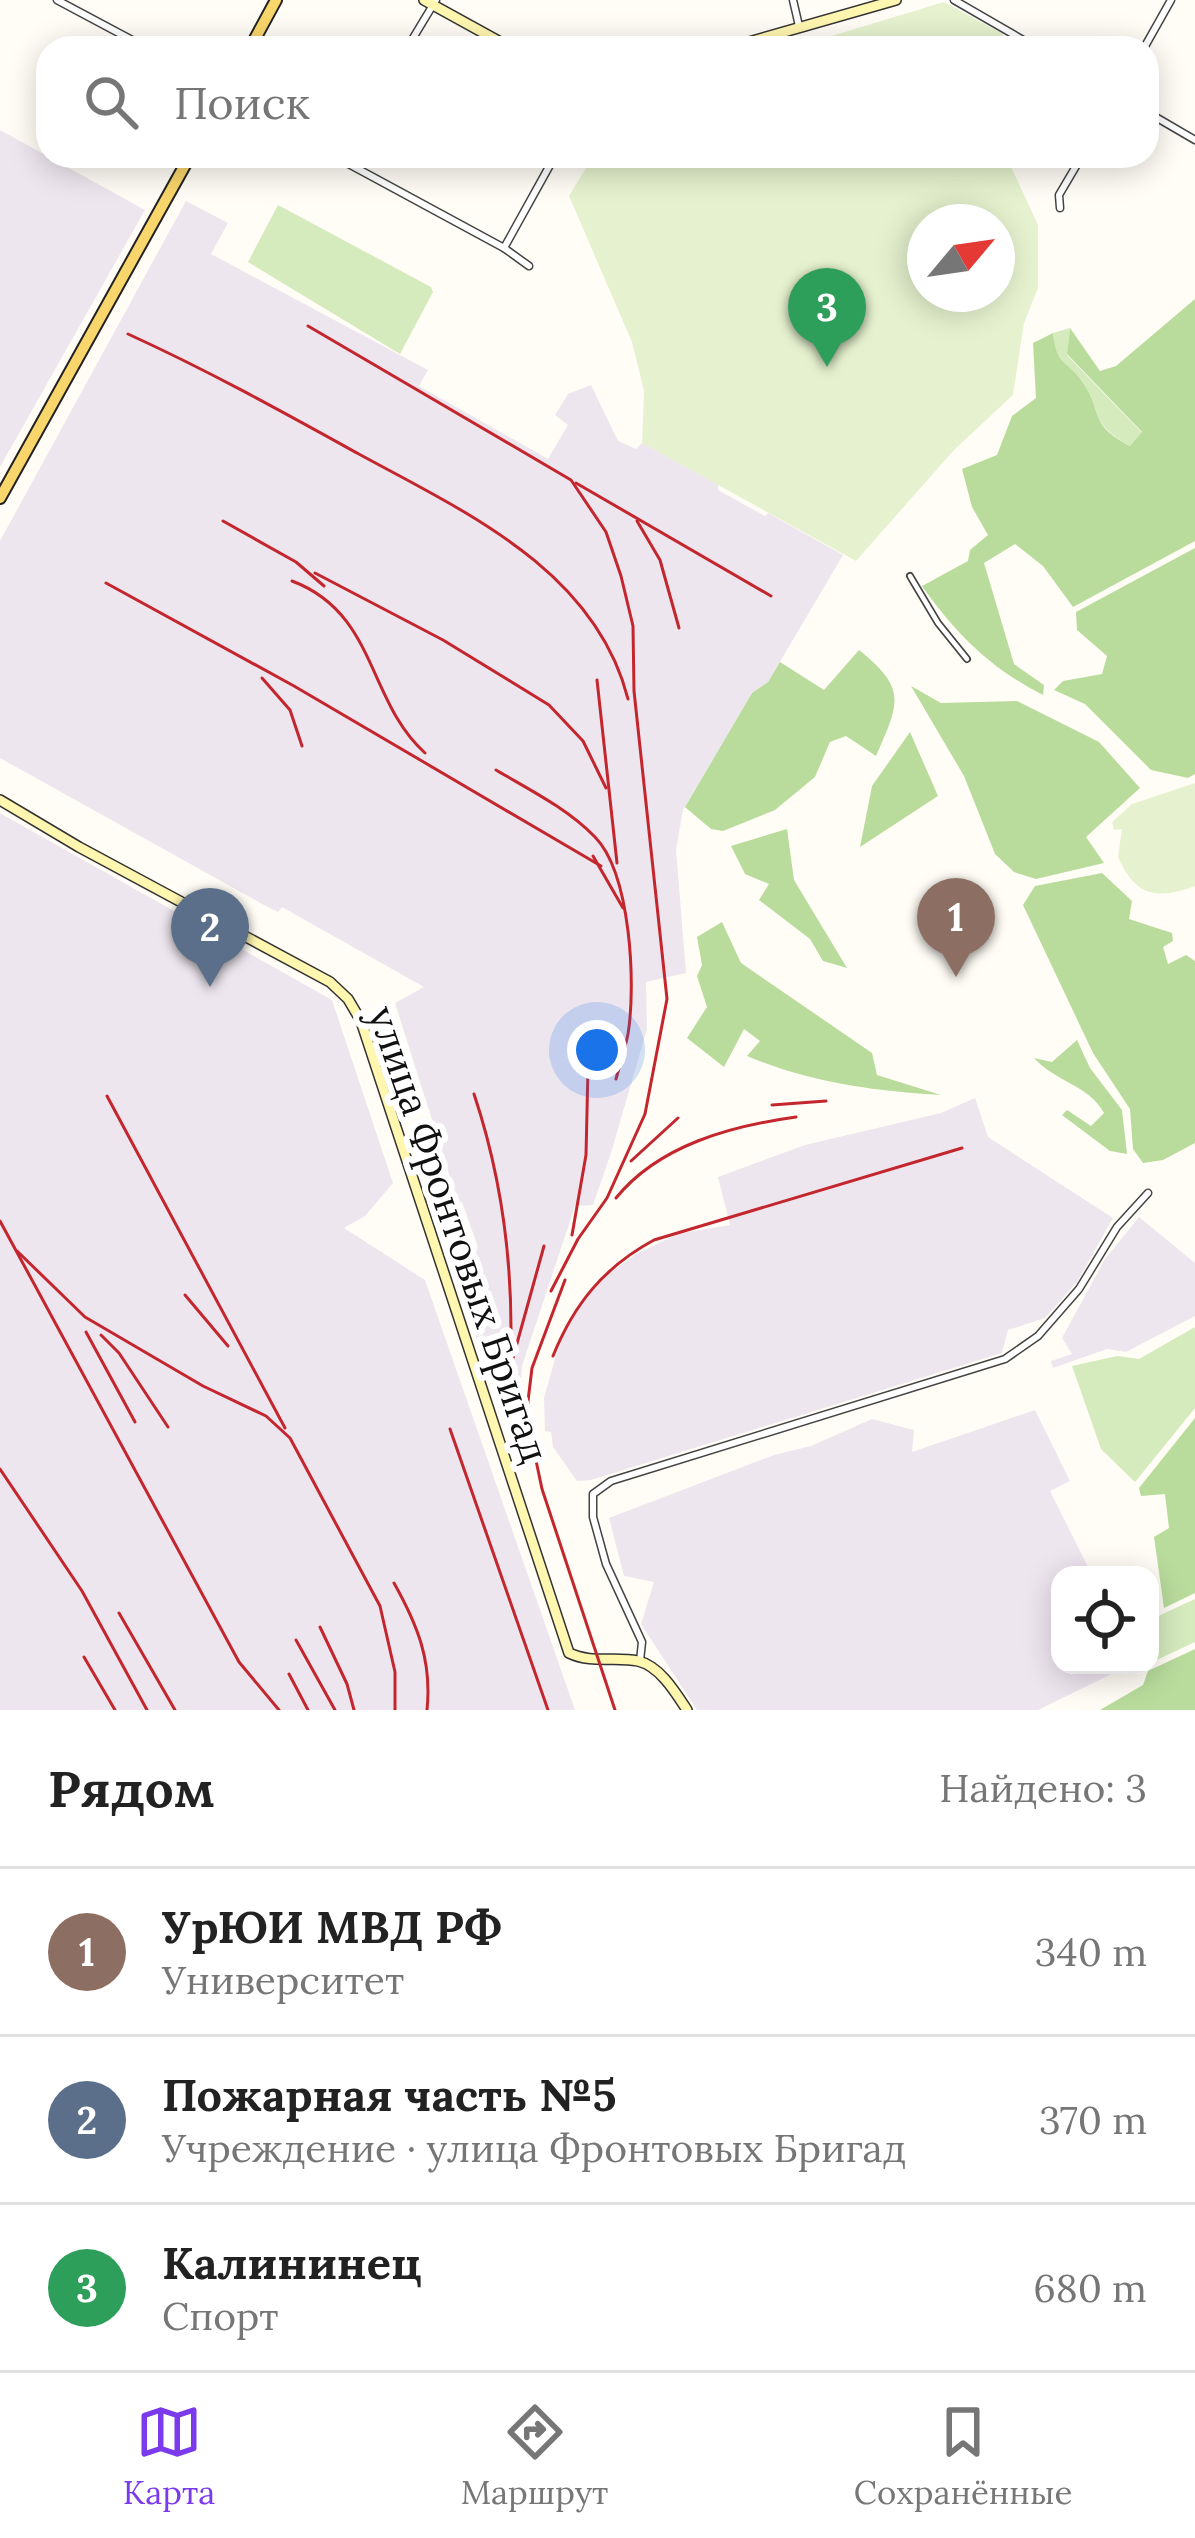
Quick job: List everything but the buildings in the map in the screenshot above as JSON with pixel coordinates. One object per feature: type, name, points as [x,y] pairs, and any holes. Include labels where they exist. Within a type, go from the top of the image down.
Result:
[{"type":"main road","points":[[256,36],[276,0]]},
{"type":"main road","points":[[767,36],[896,0]]},
{"type":"main road","points":[[431,2],[490,36]]},
{"type":"main road","points":[[0,498],[183,168]]},
{"type":"main road","name":"улица Фронтовых Бригад","points":[[0,800],[331,982],[356,1009],[562,1638],[569,1654],[580,1658],[640,1661]]},
{"type":"main road","points":[[640,1661],[662,1676],[687,1710]]},
{"type":"street","points":[[58,0],[125,36]]},
{"type":"street","points":[[793,0],[800,26]]},
{"type":"street","points":[[954,0],[1016,36]]},
{"type":"street","points":[[1151,36],[1172,0]]},
{"type":"street","points":[[413,36],[431,2]]},
{"type":"street","points":[[1159,119],[1195,140]]},
{"type":"street","points":[[359,168],[529,266]]},
{"type":"street","points":[[504,248],[548,168]]},
{"type":"street","points":[[1060,208],[1059,195],[1075,168]]},
{"type":"street","points":[[910,576],[967,659]]},
{"type":"street","points":[[640,1661],[643,1642],[606,1564],[592,1517],[593,1494],[599,1488],[1005,1360],[1039,1336],[1079,1289],[1117,1227],[1148,1193]]},
{"type":"shaded area","points":[[0,130],[36,150],[36,168],[69,168],[145,210],[0,467]]},
{"type":"shaded area","points":[[186,201],[228,223],[211,254],[428,370],[419,386],[548,459],[568,425],[555,415],[568,394],[591,385],[618,441],[636,449],[642,443],[718,484],[718,490],[843,555],[768,682],[752,693],[683,810],[676,850],[686,973],[646,982],[647,1029],[611,1153],[593,1205],[575,1206],[522,1366],[515,1411],[499,1411],[459,1283],[478,1247],[462,1202],[458,1202],[395,1003],[424,987],[282,907],[278,912],[264,905],[0,758],[0,541]]},
{"type":"shaded area","points":[[0,813],[332,1000],[393,1183],[365,1216],[344,1228],[425,1280],[575,1710],[0,1710]]},
{"type":"shaded area","points":[[975,1098],[988,1137],[1113,1218],[1077,1282],[1045,1318],[1008,1330],[1002,1353],[577,1481],[553,1447],[551,1432],[545,1431],[544,1398],[560,1341],[587,1296],[609,1274],[636,1254],[680,1233],[730,1225],[718,1177],[805,1145],[941,1113]]},
{"type":"shaded area","points":[[1139,1217],[1195,1263],[1195,1316],[1126,1352],[1107,1349],[1053,1368],[1051,1361],[1072,1354],[1062,1338],[1105,1259]]},
{"type":"shaded area","points":[[1035,1410],[1070,1481],[1050,1491],[1088,1566],[1051,1566],[1051,1674],[1112,1674],[1038,1710],[697,1710],[641,1624],[654,1582],[624,1576],[609,1518],[774,1455],[811,1446],[872,1419],[914,1430],[912,1452]]},
{"type":"green space","points":[[944,2],[1003,34],[1002,36],[832,36]]},
{"type":"green space","points":[[586,168],[1012,168],[1038,225],[1038,288],[1024,323],[1013,395],[954,450],[856,561],[642,443],[644,391],[632,342],[569,196]]},
{"type":"green space","points":[[278,205],[431,287],[433,292],[400,354],[248,262]]},
{"type":"green space","points":[[1195,299],[1195,541],[1073,607],[1043,566],[1015,544],[984,563],[1014,664],[1044,685],[1043,695],[975,648],[922,586],[968,561],[970,550],[988,535],[972,507],[962,469],[997,455],[1012,416],[1036,398],[1033,343],[1053,333],[1059,357],[1088,391],[1101,423],[1130,446],[1142,432],[1067,354],[1070,328],[1100,371],[1116,366]]},
{"type":"green space","points":[[1070,328],[1067,355],[1142,433],[1130,446],[1106,429],[1088,391],[1059,357],[1053,333]]},
{"type":"green space","points":[[1195,548],[1195,774],[1188,778],[1151,770],[1085,704],[1054,690],[1063,681],[1102,674],[1107,656],[1077,630],[1076,612]]},
{"type":"green space","points":[[859,650],[886,676],[894,698],[876,756],[846,736],[830,742],[815,777],[775,810],[723,831],[711,829],[685,807],[752,693],[768,682],[780,662],[824,690]]},
{"type":"green space","points":[[911,686],[941,703],[1017,701],[1099,742],[1140,788],[1086,837],[1104,863],[1036,879],[1014,872],[995,854],[964,776]]},
{"type":"green space","points":[[910,732],[938,796],[860,847],[872,786]]},
{"type":"green space","points":[[1195,783],[1195,886],[1149,892],[1132,880],[1118,857],[1122,829],[1114,830],[1112,822],[1132,804]]},
{"type":"green space","points":[[787,829],[794,880],[847,968],[823,961],[810,939],[759,900],[769,884],[745,874],[731,846]]},
{"type":"green space","points":[[1102,873],[1132,901],[1129,919],[1172,933],[1173,941],[1163,947],[1168,964],[1186,955],[1195,961],[1195,1143],[1163,1160],[1143,1163],[1133,1149],[1130,1109],[1093,1053],[1023,905],[1035,886]]},
{"type":"green space","points":[[722,922],[741,963],[872,1053],[877,1075],[941,1095],[842,1084],[770,1065],[747,1056],[760,1041],[744,1029],[724,1067],[687,1038],[707,1007],[697,976],[702,965],[697,937]]},
{"type":"green space","points":[[1077,1040],[1090,1068],[1122,1110],[1127,1154],[1110,1151],[1062,1115],[1067,1110],[1091,1126],[1104,1113],[1090,1096],[1034,1058],[1052,1062]]},
{"type":"green space","points":[[1195,1327],[1195,1408],[1135,1482],[1101,1449],[1072,1366],[1117,1356],[1139,1359]]},
{"type":"green space","points":[[1195,1418],[1195,1593],[1164,1608],[1154,1537],[1169,1528],[1165,1494],[1141,1496],[1139,1488]]},
{"type":"green space","points":[[1195,1599],[1195,1642],[1159,1659],[1159,1616]]},
{"type":"green space","points":[[1195,1649],[1195,1710],[1100,1710],[1143,1685],[1147,1674],[1159,1674],[1159,1666]]},
{"type":"railway","points":[[308,326],[571,480],[606,532],[621,576],[633,626],[634,691],[667,999],[645,1114],[607,1198],[578,1239],[551,1291]]},
{"type":"railway","points":[[128,334],[244,391],[481,522],[520,549],[587,614],[611,653],[628,699]]},
{"type":"railway","points":[[576,483],[771,596]]},
{"type":"railway","points":[[223,521],[296,562],[324,586]]},
{"type":"railway","points":[[637,521],[660,560],[679,628]]},
{"type":"railway","points":[[315,573],[443,640],[549,705],[583,741],[606,788]]},
{"type":"railway","points":[[292,581],[320,595],[340,614],[406,732],[425,753]]},
{"type":"railway","points":[[106,583],[294,686],[601,866]]},
{"type":"railway","points":[[262,678],[290,710],[302,746]]},
{"type":"railway","points":[[597,680],[617,863]]},
{"type":"railway","points":[[496,770],[584,827],[607,854],[616,876],[628,931],[631,988],[628,1034],[616,1079]]},
{"type":"railway","points":[[593,856],[623,908]]},
{"type":"railway","points":[[572,1235],[586,1155],[588,1068]]},
{"type":"railway","points":[[474,1094],[502,1210],[511,1329]]},
{"type":"railway","points":[[107,1096],[285,1428]]},
{"type":"railway","points":[[772,1105],[826,1101]]},
{"type":"railway","points":[[616,1198],[675,1151],[746,1126],[796,1117]]},
{"type":"railway","points":[[631,1161],[678,1118]]},
{"type":"railway","points":[[553,1356],[593,1289],[620,1262],[654,1240],[962,1148]]},
{"type":"railway","points":[[0,1221],[239,1662],[279,1710]]},
{"type":"railway","points":[[513,1426],[511,1365],[544,1246]]},
{"type":"railway","points":[[17,1251],[85,1317],[203,1386],[266,1416],[290,1438],[380,1606],[395,1672],[395,1710]]},
{"type":"railway","points":[[565,1280],[532,1368],[530,1432],[542,1489],[615,1710]]},
{"type":"railway","points":[[185,1295],[228,1346]]},
{"type":"railway","points":[[86,1332],[135,1422]]},
{"type":"railway","points":[[101,1335],[119,1353],[168,1427]]},
{"type":"railway","points":[[450,1429],[548,1710]]},
{"type":"railway","points":[[0,1469],[82,1591],[147,1710]]},
{"type":"railway","points":[[394,1583],[421,1644],[427,1710]]},
{"type":"railway","points":[[119,1613],[175,1710]]},
{"type":"railway","points":[[320,1627],[354,1710]]},
{"type":"railway","points":[[296,1640],[335,1710]]},
{"type":"railway","points":[[84,1657],[115,1710]]},
{"type":"railway","points":[[289,1674],[308,1710]]},
{"type":"place","name":"Калининец","points":[[827,367]]},
{"type":"place","name":"УрЮИ МВД РФ","points":[[956,977]]},
{"type":"place","name":"Пожарная часть №5","points":[[210,987]]}]
